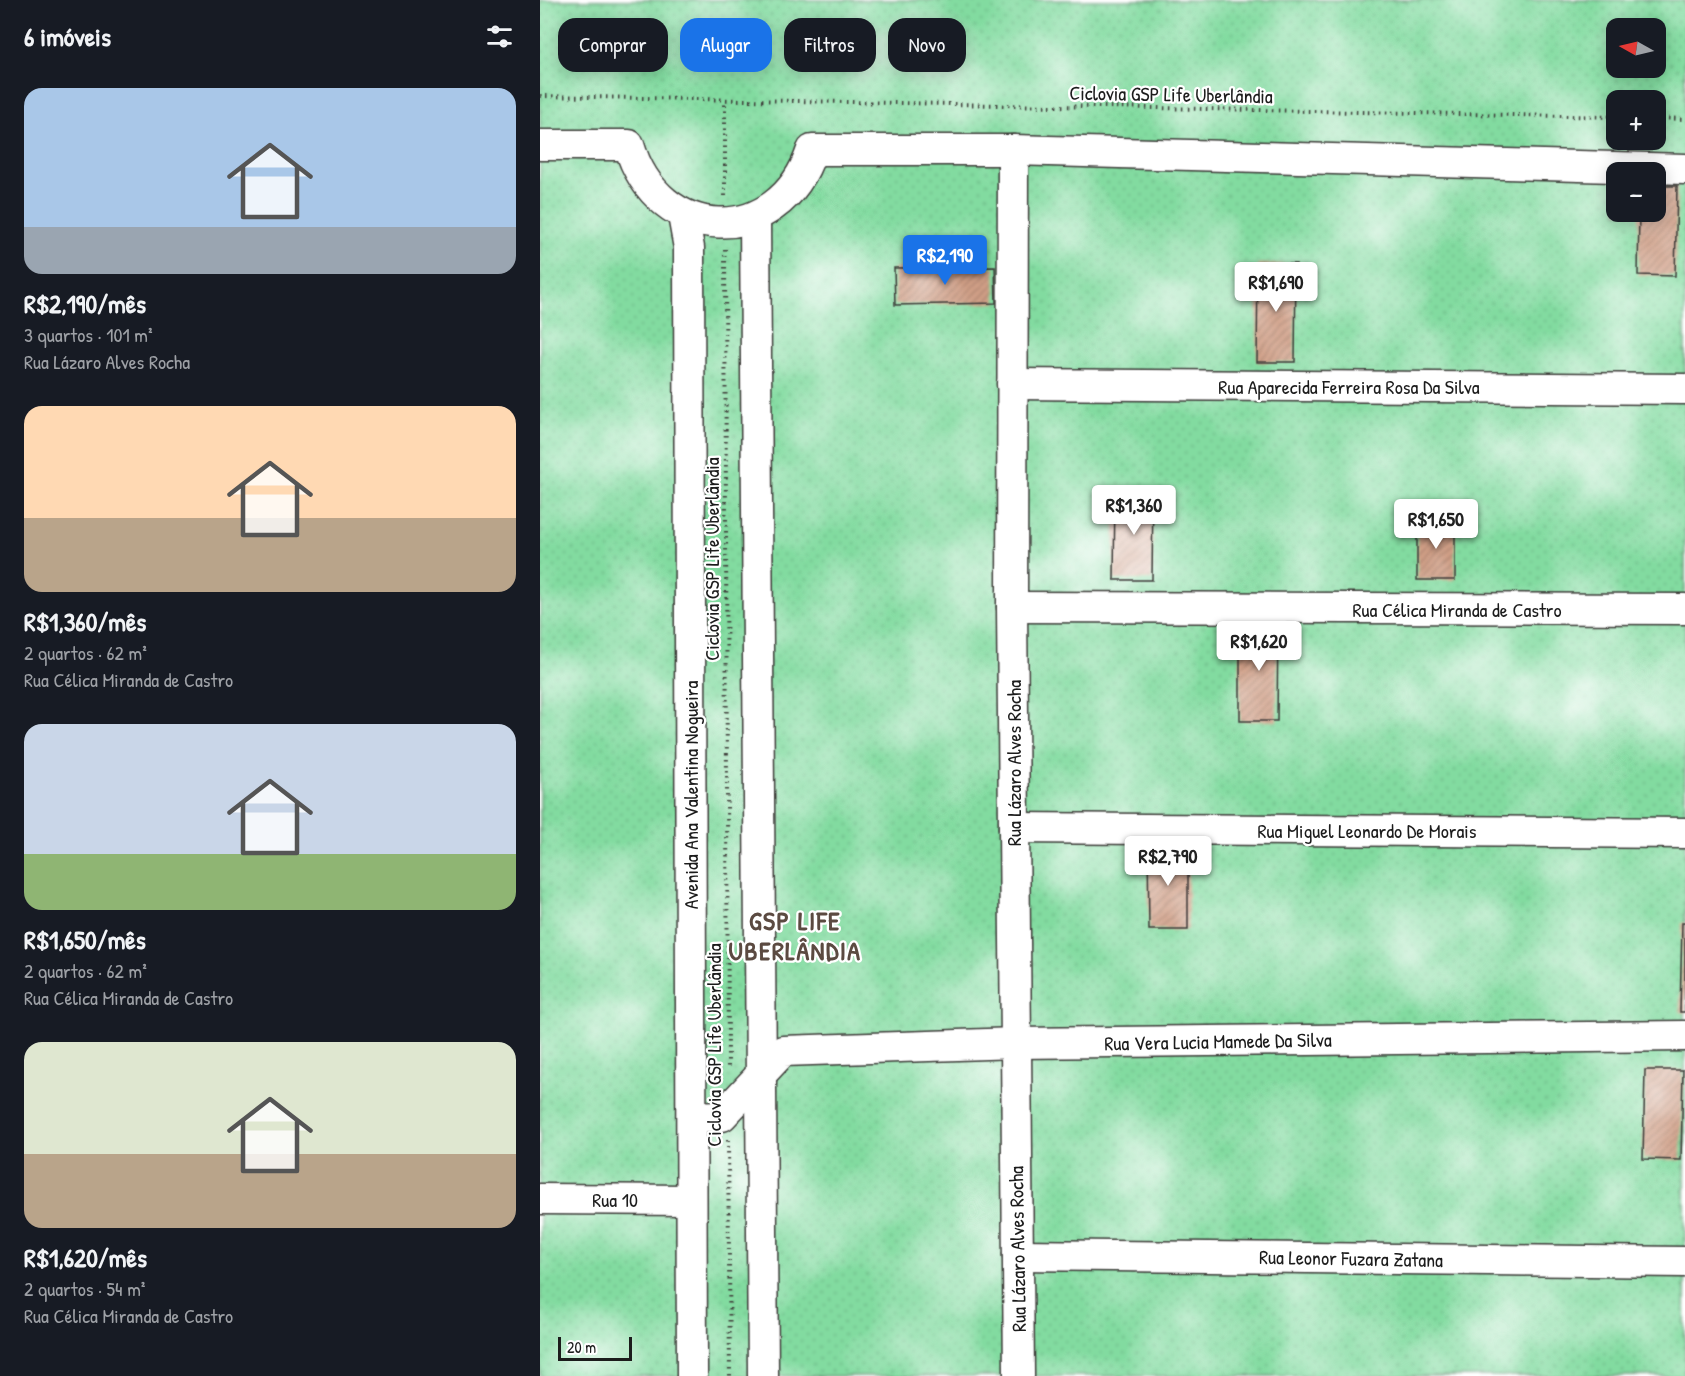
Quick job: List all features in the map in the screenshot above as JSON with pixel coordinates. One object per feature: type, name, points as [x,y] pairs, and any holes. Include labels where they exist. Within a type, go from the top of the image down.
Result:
[{"type":"street","points":[[540,145],[629,145],[642,179],[668,206],[701,221],[725,222],[755,217],[771,209],[798,183],[812,150],[1013,150],[1685,169]]},
{"type":"street","name":"Rua Lázaro Alves Rocha","points":[[1013,150],[1012,608],[1019,1376]]},
{"type":"street","name":"Avenida Ana Valentina Nogueira","points":[[684,215],[689,248],[692,1376]]},
{"type":"street","points":[[755,217],[763,1376]]},
{"type":"street","name":"Rua Aparecida Ferreira Rosa Da Silva","points":[[1012,384],[1685,389]]},
{"type":"street","name":"Rua Célica Miranda de Castro","points":[[1012,608],[1685,609]]},
{"type":"street","name":"Rua Miguel Leonardo De Morais","points":[[1014,828],[1685,833]]},
{"type":"street","name":"Rua Vera Lucia Mamede Da Silva","points":[[728,1109],[783,1052],[1016,1043],[1685,1036]]},
{"type":"street","points":[[692,1117],[722,1116],[728,1109]]},
{"type":"street","name":"Rua 10","points":[[540,1199],[690,1200]]},
{"type":"street","name":"Rua Leonor Fuzara Zatana","points":[[1018,1255],[1685,1262]]},
{"type":"path","name":"Ciclovia GSP Life Uberlândia","points":[[540,96],[1606,117]]},
{"type":"path","name":"Ciclovia GSP Life Uberlândia","points":[[725,101],[730,1376]]},
{"type":"path","points":[[1666,118],[1685,119]]},
{"type":"green space","points":[[540,0],[1685,0],[1685,1376],[540,1376]]},
{"type":"building","points":[[1666,186],[1677,186],[1675,276],[1638,275],[1639,222],[1666,222]]},
{"type":"building","points":[[1258,264],[1296,264],[1295,362],[1257,362]]},
{"type":"building","points":[[995,267],[996,303],[895,305],[894,268]]},
{"type":"building","points":[[1115,492],[1153,492],[1152,580],[1114,580]]},
{"type":"building","points":[[1417,519],[1455,519],[1455,580],[1417,580]]},
{"type":"building","points":[[1240,623],[1278,623],[1277,721],[1240,721]]},
{"type":"building","points":[[1188,844],[1188,930],[1149,930],[1148,845]]},
{"type":"building","points":[[1682,923],[1685,923],[1685,1012],[1680,1012]]},
{"type":"building","points":[[1645,1070],[1683,1070],[1681,1160],[1643,1159]]},
{"type":"district","name":"GSP LIFE UBERLÂNDIA","points":[[795,935]]}]
